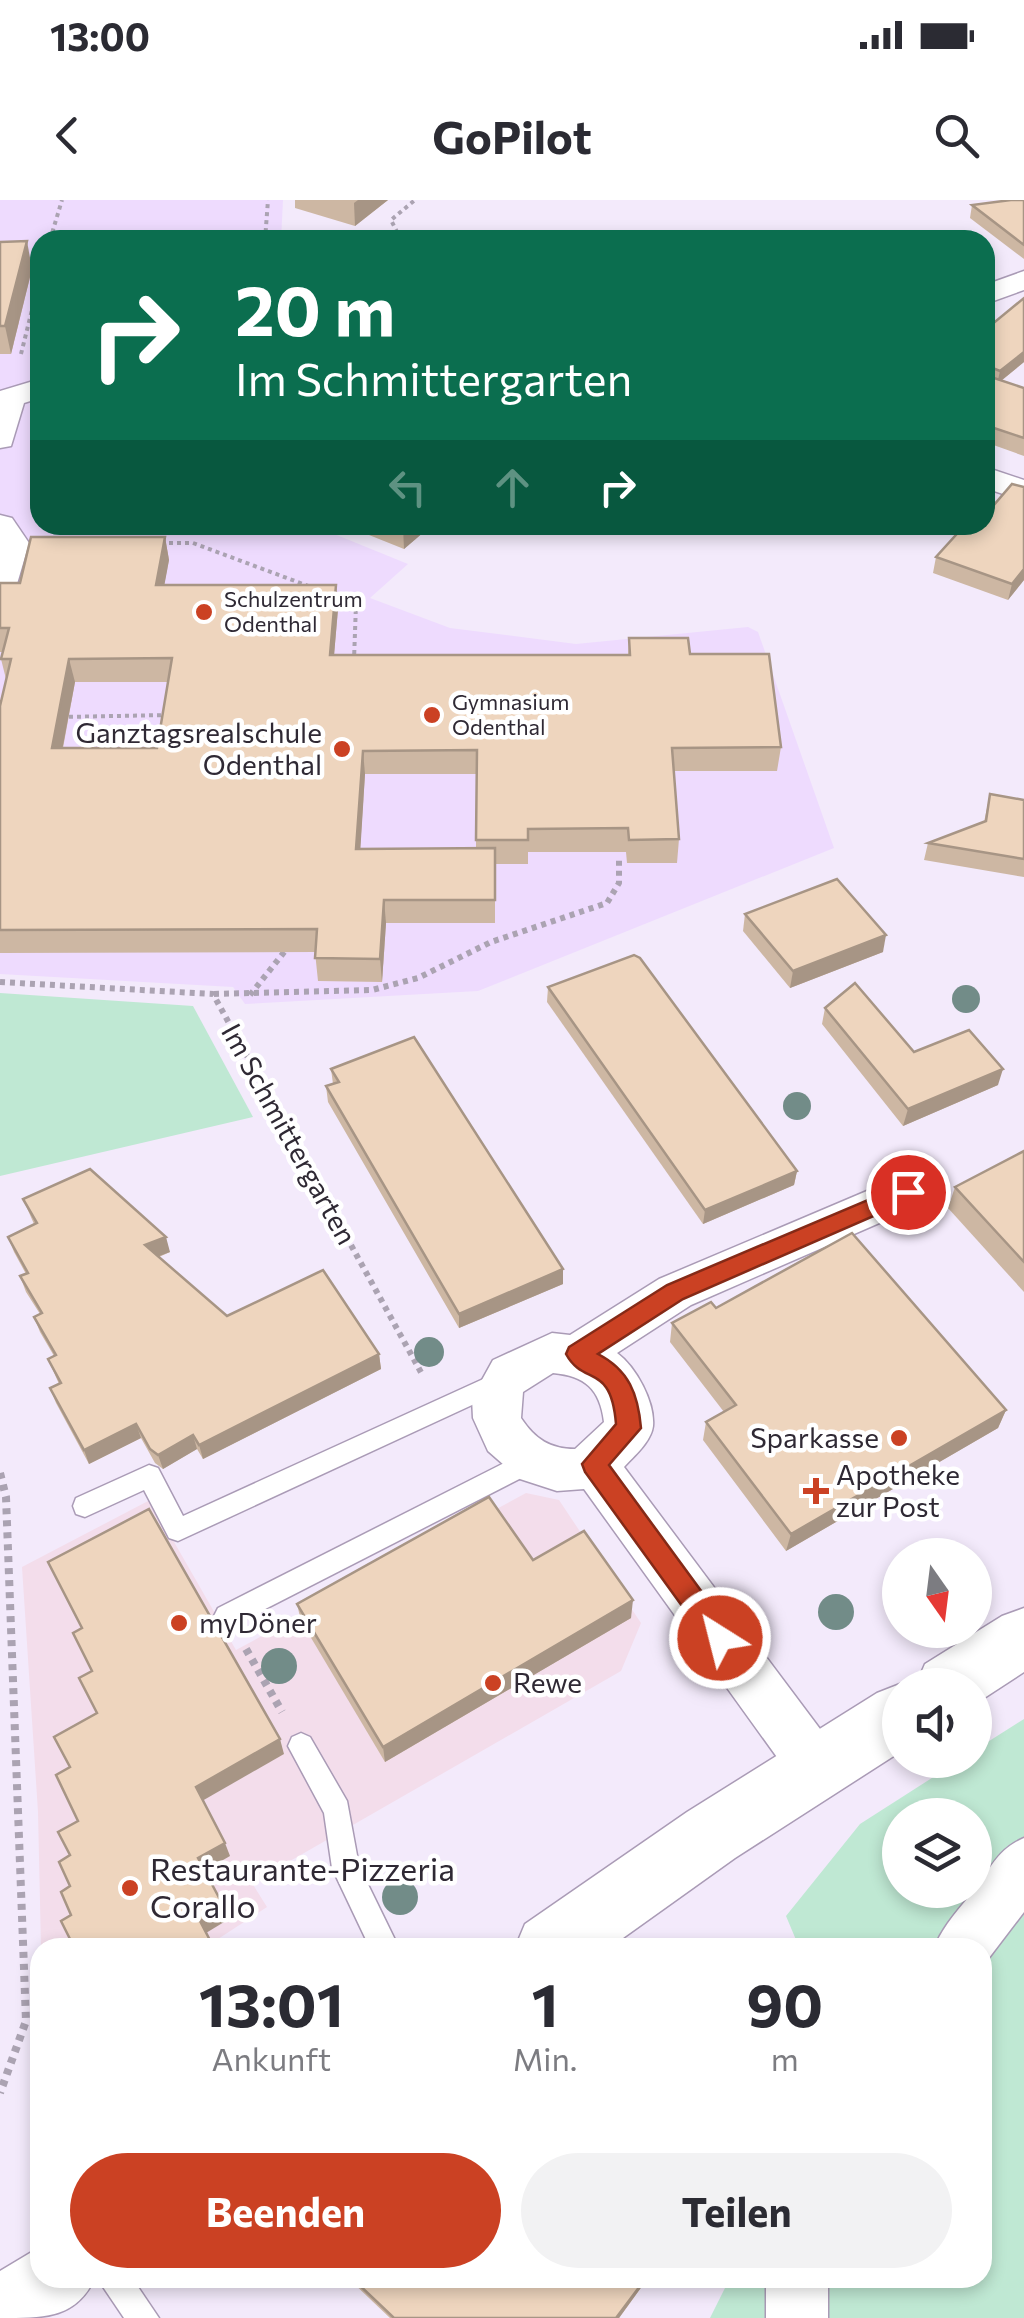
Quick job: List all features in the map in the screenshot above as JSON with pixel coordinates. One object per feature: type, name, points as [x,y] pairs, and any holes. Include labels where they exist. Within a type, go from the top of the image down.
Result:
[{"type":"main road","points":[[975,1668],[1024,1637]]},
{"type":"main road","points":[[564,1938],[882,1726]]},
{"type":"main road","points":[[0,2314],[41,2288]]},
{"type":"street","points":[[995,291],[1024,280]]},
{"type":"street","points":[[0,438],[25,393]]},
{"type":"street","points":[[995,481],[1024,491]]},
{"type":"street","points":[[0,525],[12,543],[0,594]]},
{"type":"street","points":[[578,1354],[675,1292],[908,1192]]},
{"type":"street","points":[[552,1353],[578,1354],[609,1372],[626,1398],[629,1428],[594,1464],[561,1470],[528,1462],[506,1439],[495,1410],[504,1380],[526,1363],[552,1353]]},
{"type":"street","points":[[594,1464],[816,1767]]},
{"type":"street","points":[[970,1938],[1024,1866]]},
{"type":"street","points":[[797,2288],[797,2318]]},
{"type":"lane","points":[[84,1506],[149,1476],[178,1530],[504,1380]]},
{"type":"lane","points":[[227,1616],[528,1462]]},
{"type":"lane","points":[[301,1746],[337,1810],[346,1868],[380,1938]]},
{"type":"lane","points":[[121,2288],[143,2318]]},
{"type":"path","points":[[53,230],[62,200]]},
{"type":"path","points":[[265,230],[268,200]]},
{"type":"path","points":[[396,230],[391,220],[415,200]]},
{"type":"path","points":[[25,393],[30,355]]},
{"type":"path","points":[[157,543],[193,543],[356,604],[354,666]]},
{"type":"path","points":[[58,717],[175,715]]},
{"type":"path","points":[[212,994],[372,990],[418,978],[447,960],[491,942],[607,902],[618,883],[620,860]]},
{"type":"path","points":[[250,996],[290,944],[292,930]]},
{"type":"path","name":"Im Schmittergarten","points":[[0,982],[212,994],[440,1407]]},
{"type":"path","points":[[0,1473],[6,1498],[16,1680],[26,2021],[0,2093]]},
{"type":"shaded area","name":"Schulzentrum Odenthal","points":[[0,200],[283,200],[282,230],[30,230],[30,535],[337,535],[408,564],[370,598],[450,628],[576,644],[748,627],[758,632],[834,848],[478,991],[245,1004],[233,987],[0,974]]},
{"type":"shaded area","points":[[526,1493],[559,1500],[641,1623],[621,1671],[252,1883],[267,1907],[220,1938],[41,1938],[38,1812],[22,1567],[150,1500],[236,1650]]},
{"type":"green space","points":[[0,993],[193,1006],[253,1117],[0,1176]]},
{"type":"green space","points":[[1024,1719],[1024,2318],[710,2318],[725,2288],[992,2288],[992,1938],[795,1938],[786,1916],[860,1824],[882,1810],[882,1908],[992,1908],[992,1798],[901,1798],[932,1778],[992,1778],[992,1739]]},
{"type":"building","points":[[1024,200],[1024,245],[972,205]]},
{"type":"building","points":[[27,241],[5,326],[0,326],[0,242]]},
{"type":"building","points":[[1024,298],[1024,352],[1000,371],[995,369],[995,322]]},
{"type":"building","points":[[995,378],[1024,388],[1024,438],[995,428]]},
{"type":"building","points":[[1012,484],[1024,487],[1024,569],[1012,584],[936,557],[956,535],[995,535],[995,504]]},
{"type":"building","points":[[31,537],[165,537],[156,585],[336,585],[330,655],[630,655],[629,638],[688,638],[690,654],[769,654],[781,747],[672,748],[679,839],[629,840],[628,828],[528,829],[528,840],[476,840],[477,750],[363,751],[356,849],[495,848],[495,900],[384,900],[380,959],[315,958],[317,929],[0,930],[0,706],[11,659],[1,659],[9,628],[0,628],[0,583],[20,583]],"holes":[[[172,658],[157,748],[52,748],[69,659]]]},
{"type":"building","points":[[990,794],[1024,800],[1024,859],[928,843],[986,821]]},
{"type":"building","points":[[837,879],[886,935],[793,971],[745,914]]},
{"type":"building","points":[[634,955],[797,1171],[705,1210],[548,987]]},
{"type":"building","points":[[855,983],[914,1052],[969,1030],[1003,1069],[908,1109],[825,1008]]},
{"type":"building","points":[[414,1037],[563,1269],[459,1314],[326,1086],[339,1082],[331,1069]]},
{"type":"building","points":[[1024,1151],[1024,1262],[955,1187]]},
{"type":"building","points":[[90,1169],[166,1237],[145,1245],[227,1316],[323,1270],[379,1354],[199,1445],[193,1435],[158,1455],[150,1449],[136,1424],[84,1450],[50,1388],[61,1383],[48,1359],[56,1355],[34,1317],[42,1313],[20,1276],[28,1273],[8,1237],[37,1223],[23,1199]]},
{"type":"building","points":[[852,1233],[1006,1410],[791,1534],[706,1422],[736,1405],[672,1323],[711,1302],[716,1308]]},
{"type":"building","points":[[489,1497],[533,1560],[584,1531],[633,1600],[383,1747],[297,1604]]},
{"type":"building","points":[[149,1509],[280,1739],[196,1787],[225,1843],[198,1858],[224,1907],[200,1921],[209,1938],[70,1938],[61,1921],[71,1915],[61,1892],[70,1886],[59,1862],[70,1855],[58,1832],[78,1821],[56,1775],[70,1767],[54,1737],[97,1713],[79,1678],[92,1671],[73,1633],[82,1628],[48,1562]]},
{"type":"building","points":[[362,2288],[638,2288],[616,2318],[394,2318]]},
{"type":"place","name":"Schulzentrum Odenthal","points":[[204,612]]},
{"type":"place","name":"Gymnasium Odenthal","points":[[432,715]]},
{"type":"place","name":"Ganztagsrealschule Odenthal","points":[[342,749]]},
{"type":"place","name":"Sparkasse","points":[[899,1438]]},
{"type":"place","name":"Apotheke zur Post","points":[[816,1491]]},
{"type":"place","name":"myDöner","points":[[179,1623]]},
{"type":"place","name":"Rewe","points":[[493,1683]]},
{"type":"place","name":"Restaurante-Pizzeria Corallo","points":[[130,1888]]},
{"type":"route","points":[[720,1638],[594,1464],[629,1428],[626,1398],[609,1372],[578,1354],[675,1292],[908,1192]]}]
